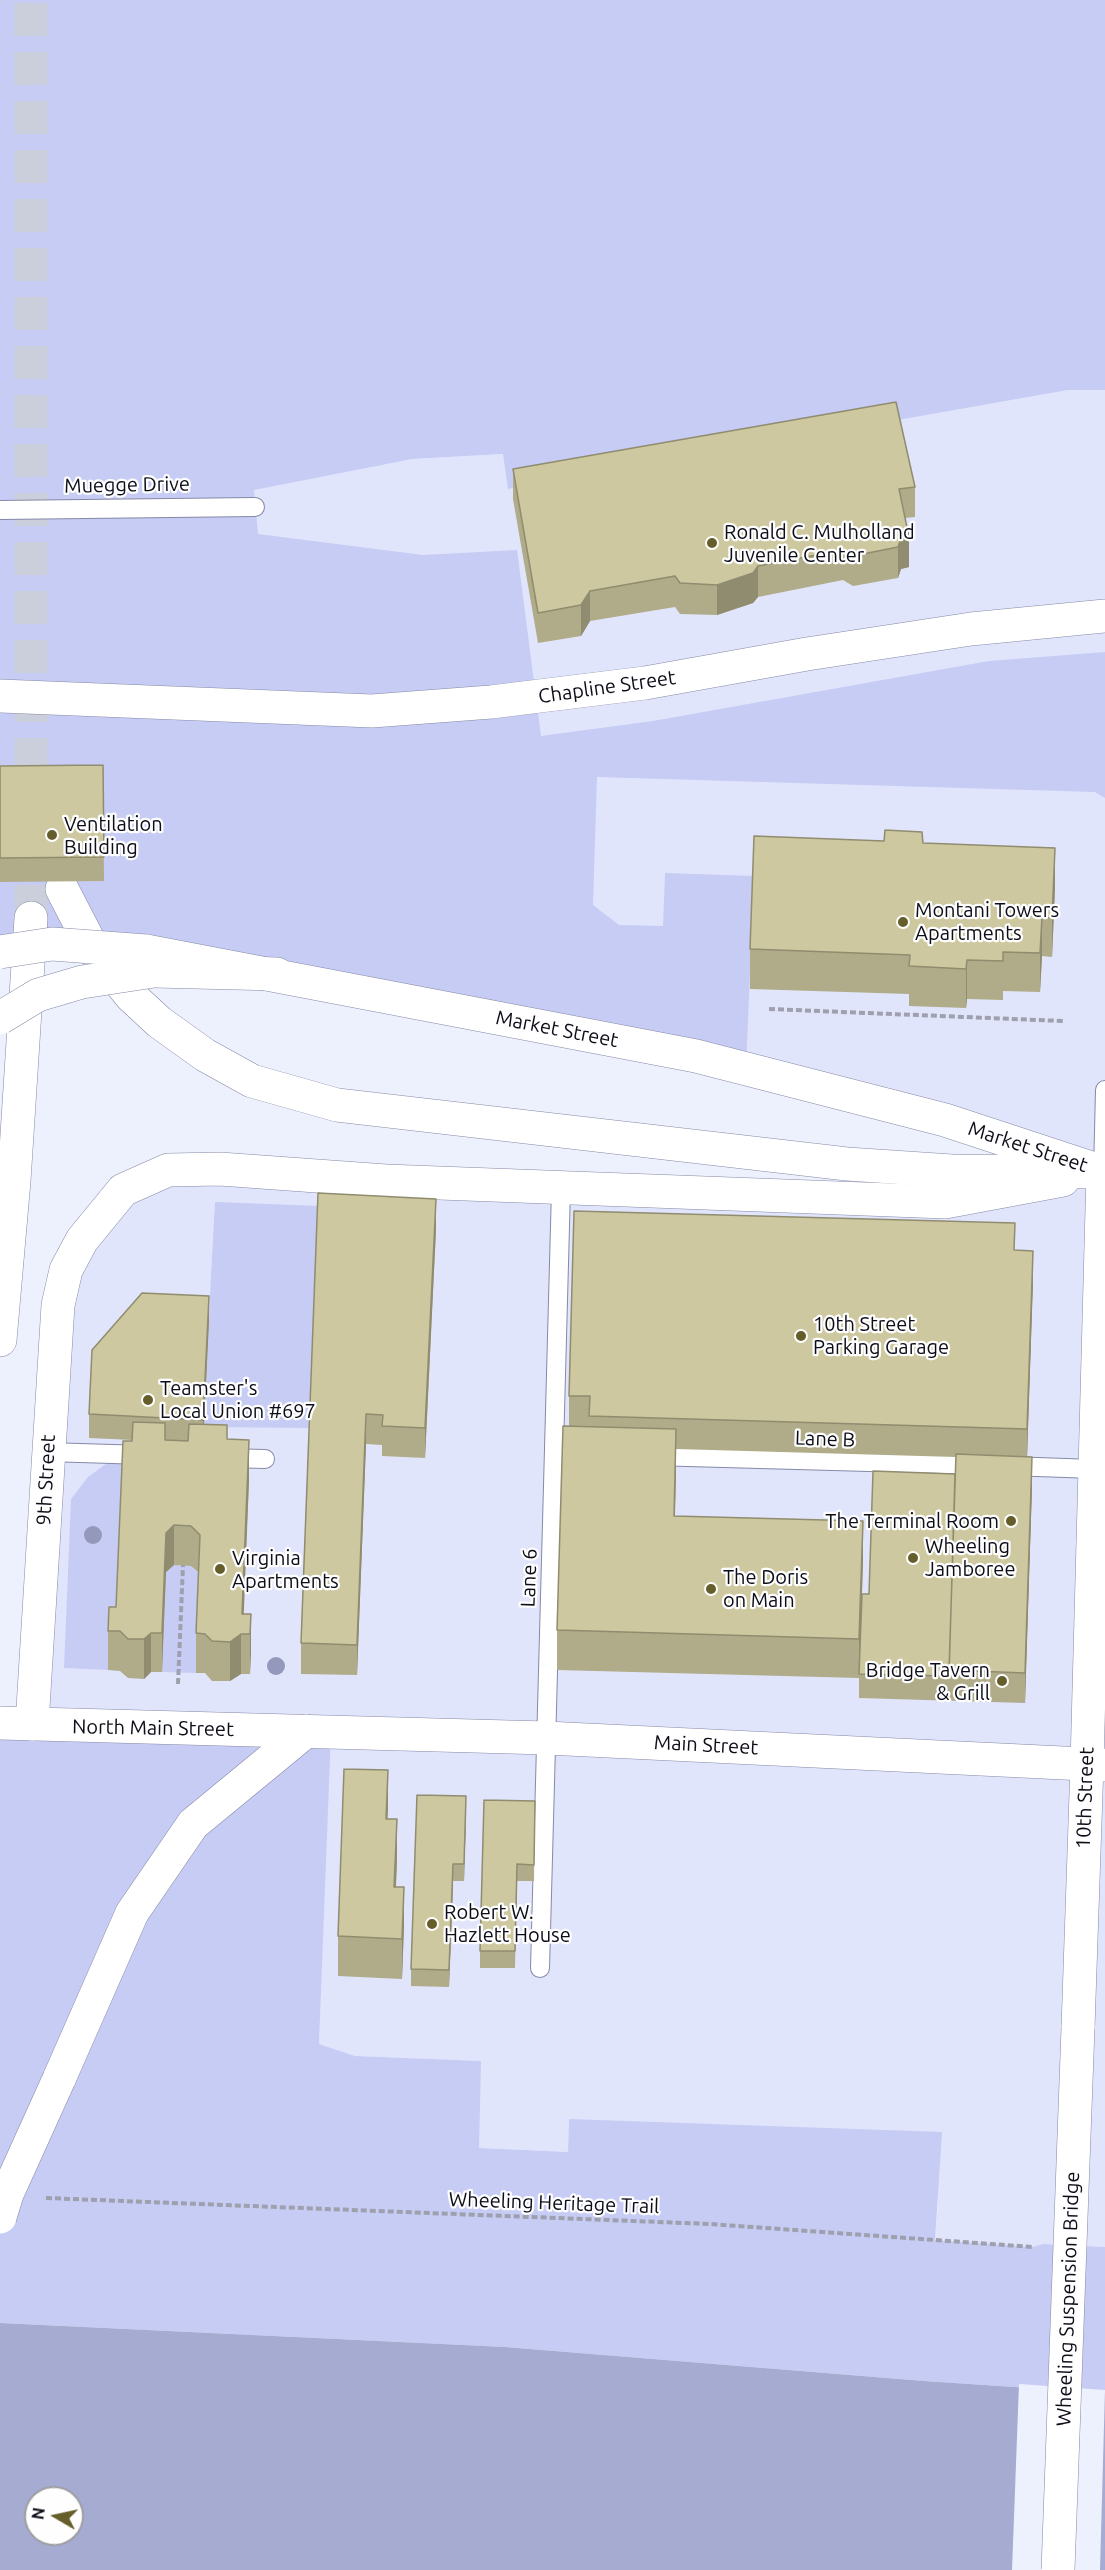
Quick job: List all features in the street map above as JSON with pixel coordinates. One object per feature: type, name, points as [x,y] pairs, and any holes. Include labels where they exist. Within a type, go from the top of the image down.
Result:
[{"type":"main road","name":"Chapline Street","points":[[0,696],[106,698],[372,711],[491,702],[645,684],[807,654],[971,629],[1105,616]]},
{"type":"main road","points":[[62,889],[93,949],[131,996],[159,1022],[205,1055],[252,1081],[337,1105],[847,1164],[952,1171],[1104,1172]]},
{"type":"main road","points":[[0,1340],[14,1181],[31,918]]},
{"type":"main road","points":[[0,952],[52,944],[150,961]]},
{"type":"main road","points":[[0,1018],[38,995],[150,961]]},
{"type":"main road","name":"Market Street","points":[[150,961],[277,974],[696,1056],[945,1120],[1104,1172]]},
{"type":"main road","name":"Market Street","points":[[82,1239],[123,1190],[168,1170],[220,1169],[386,1181],[561,1189],[945,1202],[1104,1172]]},
{"type":"main road","name":"10th Street","points":[[1078,2028],[1096,1764],[1094,1469],[1102,1325],[1104,1172]]},
{"type":"main road","name":"9th Street","points":[[32,1724],[58,1305],[66,1270],[82,1239]]},
{"type":"main road","name":"North Main Street","points":[[0,1723],[306,1731]]},
{"type":"main road","points":[[0,2217],[7,2194],[132,1913],[194,1824],[306,1731]]},
{"type":"main road","name":"Main Street","points":[[306,1731],[546,1738],[1096,1764]]},
{"type":"main road","name":"Wheeling Suspension Bridge","points":[[1058,2570],[1078,2028]]},
{"type":"lane","name":"Muegge Drive","points":[[0,510],[255,507]]},
{"type":"lane","points":[[1104,1172],[1105,1090]]},
{"type":"lane","name":"Lane 6","points":[[540,1968],[546,1738],[562,1454],[561,1189]]},
{"type":"lane","points":[[48,1452],[160,1456]]},
{"type":"lane","name":"Lane B","points":[[628,1456],[1094,1469]]},
{"type":"lane","points":[[207,1457],[265,1459]]},
{"type":"path","points":[[769,1009],[1063,1021]]},
{"type":"path","points":[[178,1684],[183,1565]]},
{"type":"path","name":"Wheeling Heritage Trail","points":[[36,2198],[710,2224],[1042,2248]]},
{"type":"shaded area","points":[[0,0],[1105,0],[1105,390],[1068,390],[508,489],[503,454],[412,459],[254,490],[258,534],[423,555],[517,550],[541,736],[653,721],[989,661],[1105,652],[1105,798],[1095,792],[597,777],[593,905],[619,925],[663,926],[665,873],[754,876],[746,1069],[277,974],[0,952]]},
{"type":"shaded area","points":[[1068,390],[1105,390],[1105,2247],[1043,2244],[1032,2247],[935,2240],[938,2202],[569,2119],[568,2152],[478,2148],[480,2061],[355,2056],[319,2044],[330,1744],[37,1740],[49,1432],[82,1240],[168,1170],[945,1202],[1057,1157],[0,865],[0,509],[412,459],[504,454],[509,489]]},
{"type":"shaded area","points":[[215,1202],[320,1206],[309,1428],[203,1427]]},
{"type":"shaded area","points":[[110,1461],[133,1462],[116,1646],[109,1646],[108,1670],[64,1668],[71,1499],[88,1477]]},
{"type":"shaded area","points":[[174,1565],[191,1566],[200,1575],[196,1673],[162,1672],[166,1572]]},
{"type":"shaded area","points":[[0,1723],[331,1732],[319,2044],[355,2056],[481,2061],[479,2148],[568,2152],[569,2119],[942,2132],[935,2240],[1032,2247],[1043,2244],[1105,2247],[1105,2393],[924,2381],[505,2347],[0,2323]]},
{"type":"shaded area","points":[[0,2323],[505,2347],[924,2381],[1105,2393],[1105,2570],[0,2570]]},
{"type":"pier","points":[[1019,2384],[1105,2390],[1100,2570],[1012,2570]]},
{"type":"building","name":"Ronald C. Mulholland Juvenile Center","points":[[896,402],[915,487],[899,489],[909,537],[901,538],[898,547],[853,556],[843,550],[758,566],[753,573],[717,585],[680,583],[675,576],[590,591],[581,605],[538,613],[513,469]]},
{"type":"building","name":"Ventilation Building","points":[[103,765],[104,857],[0,858],[0,766]]},
{"type":"building","name":"Montani Towers Apartments","points":[[885,830],[922,832],[923,843],[1055,848],[1052,918],[1042,917],[1040,953],[1003,952],[1003,961],[967,960],[966,969],[909,966],[910,955],[750,949],[754,836],[884,841]]},
{"type":"building","points":[[318,1193],[436,1199],[425,1428],[382,1426],[383,1415],[366,1414],[357,1645],[301,1643]]},
{"type":"building","name":"10th Street Parking Garage","points":[[574,1211],[1015,1223],[1014,1250],[1033,1251],[1027,1429],[589,1416],[590,1396],[569,1396]]},
{"type":"building","name":"Teamster's Local Union #697","points":[[142,1293],[209,1296],[203,1420],[89,1414],[92,1350]]},
{"type":"building","name":"Virginia Apartments","points":[[133,1422],[165,1423],[165,1440],[188,1441],[189,1424],[227,1425],[227,1439],[249,1440],[242,1614],[251,1614],[250,1634],[241,1634],[230,1642],[212,1641],[205,1634],[196,1633],[200,1535],[191,1526],[174,1525],[166,1533],[162,1633],[151,1633],[144,1639],[128,1639],[120,1631],[108,1631],[109,1607],[116,1607],[123,1441],[132,1441]]},
{"type":"building","name":"The Doris on Main","points":[[563,1426],[676,1429],[674,1516],[863,1521],[859,1639],[557,1630]]},
{"type":"building","points":[[956,1454],[1032,1457],[1025,1673],[949,1670]]},
{"type":"building","name":"Wheeling Jamboree","points":[[873,1471],[955,1474],[949,1676],[859,1674],[862,1594],[869,1594]]},
{"type":"building","points":[[344,1769],[388,1770],[386,1819],[397,1819],[394,1887],[404,1887],[402,1939],[338,1936]]},
{"type":"building","name":"Robert W. Hazlett House","points":[[417,1795],[466,1796],[464,1864],[453,1864],[449,1970],[411,1969]]},
{"type":"building","points":[[484,1800],[535,1801],[534,1865],[517,1864],[515,1951],[480,1951]]},
{"type":"tunnel","points":[[31,0],[31,918]]},
{"type":"place","name":"Ronald C. Mulholland Juvenile Center","points":[[712,543]]},
{"type":"place","name":"Ventilation Building","points":[[52,835]]},
{"type":"place","name":"Montani Towers Apartments","points":[[903,922]]},
{"type":"place","name":"10th Street Parking Garage","points":[[801,1336]]},
{"type":"place","name":"Teamster's Local Union #697","points":[[148,1400]]},
{"type":"place","name":"The Terminal Room","points":[[1011,1521]]},
{"type":"place","name":"Wheeling Jamboree","points":[[913,1558]]},
{"type":"place","name":"Virginia Apartments","points":[[220,1569]]},
{"type":"place","name":"The Doris on Main","points":[[711,1589]]},
{"type":"place","name":"Bridge Tavern & Grill","points":[[1002,1681]]},
{"type":"place","name":"Robert W. Hazlett House","points":[[432,1924]]}]
